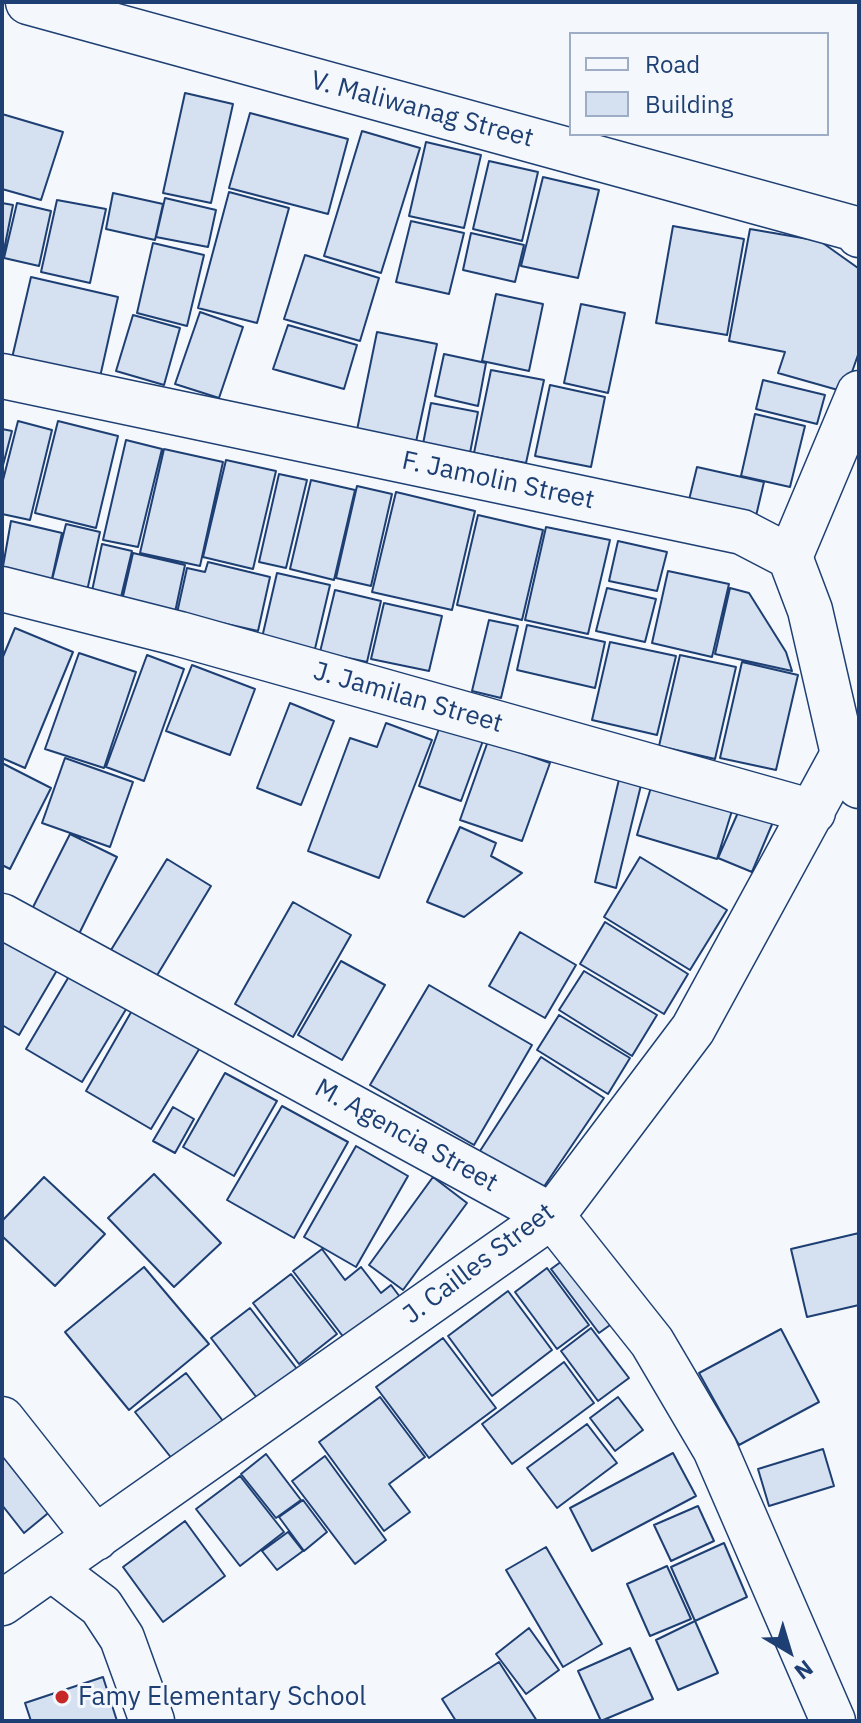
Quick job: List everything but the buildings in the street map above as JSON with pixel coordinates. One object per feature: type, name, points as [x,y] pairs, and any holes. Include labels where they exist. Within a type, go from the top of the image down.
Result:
[{"type":"street","name":"V. Maliwanag Street","points":[[28,2],[856,229],[859,235]]},
{"type":"street","name":"F. Jamolin Street","points":[[2,376],[742,532],[790,557]]},
{"type":"street","points":[[851,770],[810,610],[790,557],[859,393]]},
{"type":"street","name":"J. Jamilan Street","points":[[2,589],[180,634],[813,812]]},
{"type":"street","name":"J. Cailles Street","points":[[2,1603],[552,1216],[693,1029],[813,812],[851,770]]},
{"type":"street","name":"M. Agencia Street","points":[[2,916],[552,1216],[652,1342],[715,1449],[833,1721]]},
{"type":"street","points":[[2,1419],[96,1538]]},
{"type":"street","points":[[52,1569],[101,1606],[122,1638],[152,1721]]},
{"type":"place","name":"Famy Elementary School","points":[[62,1697]]}]
